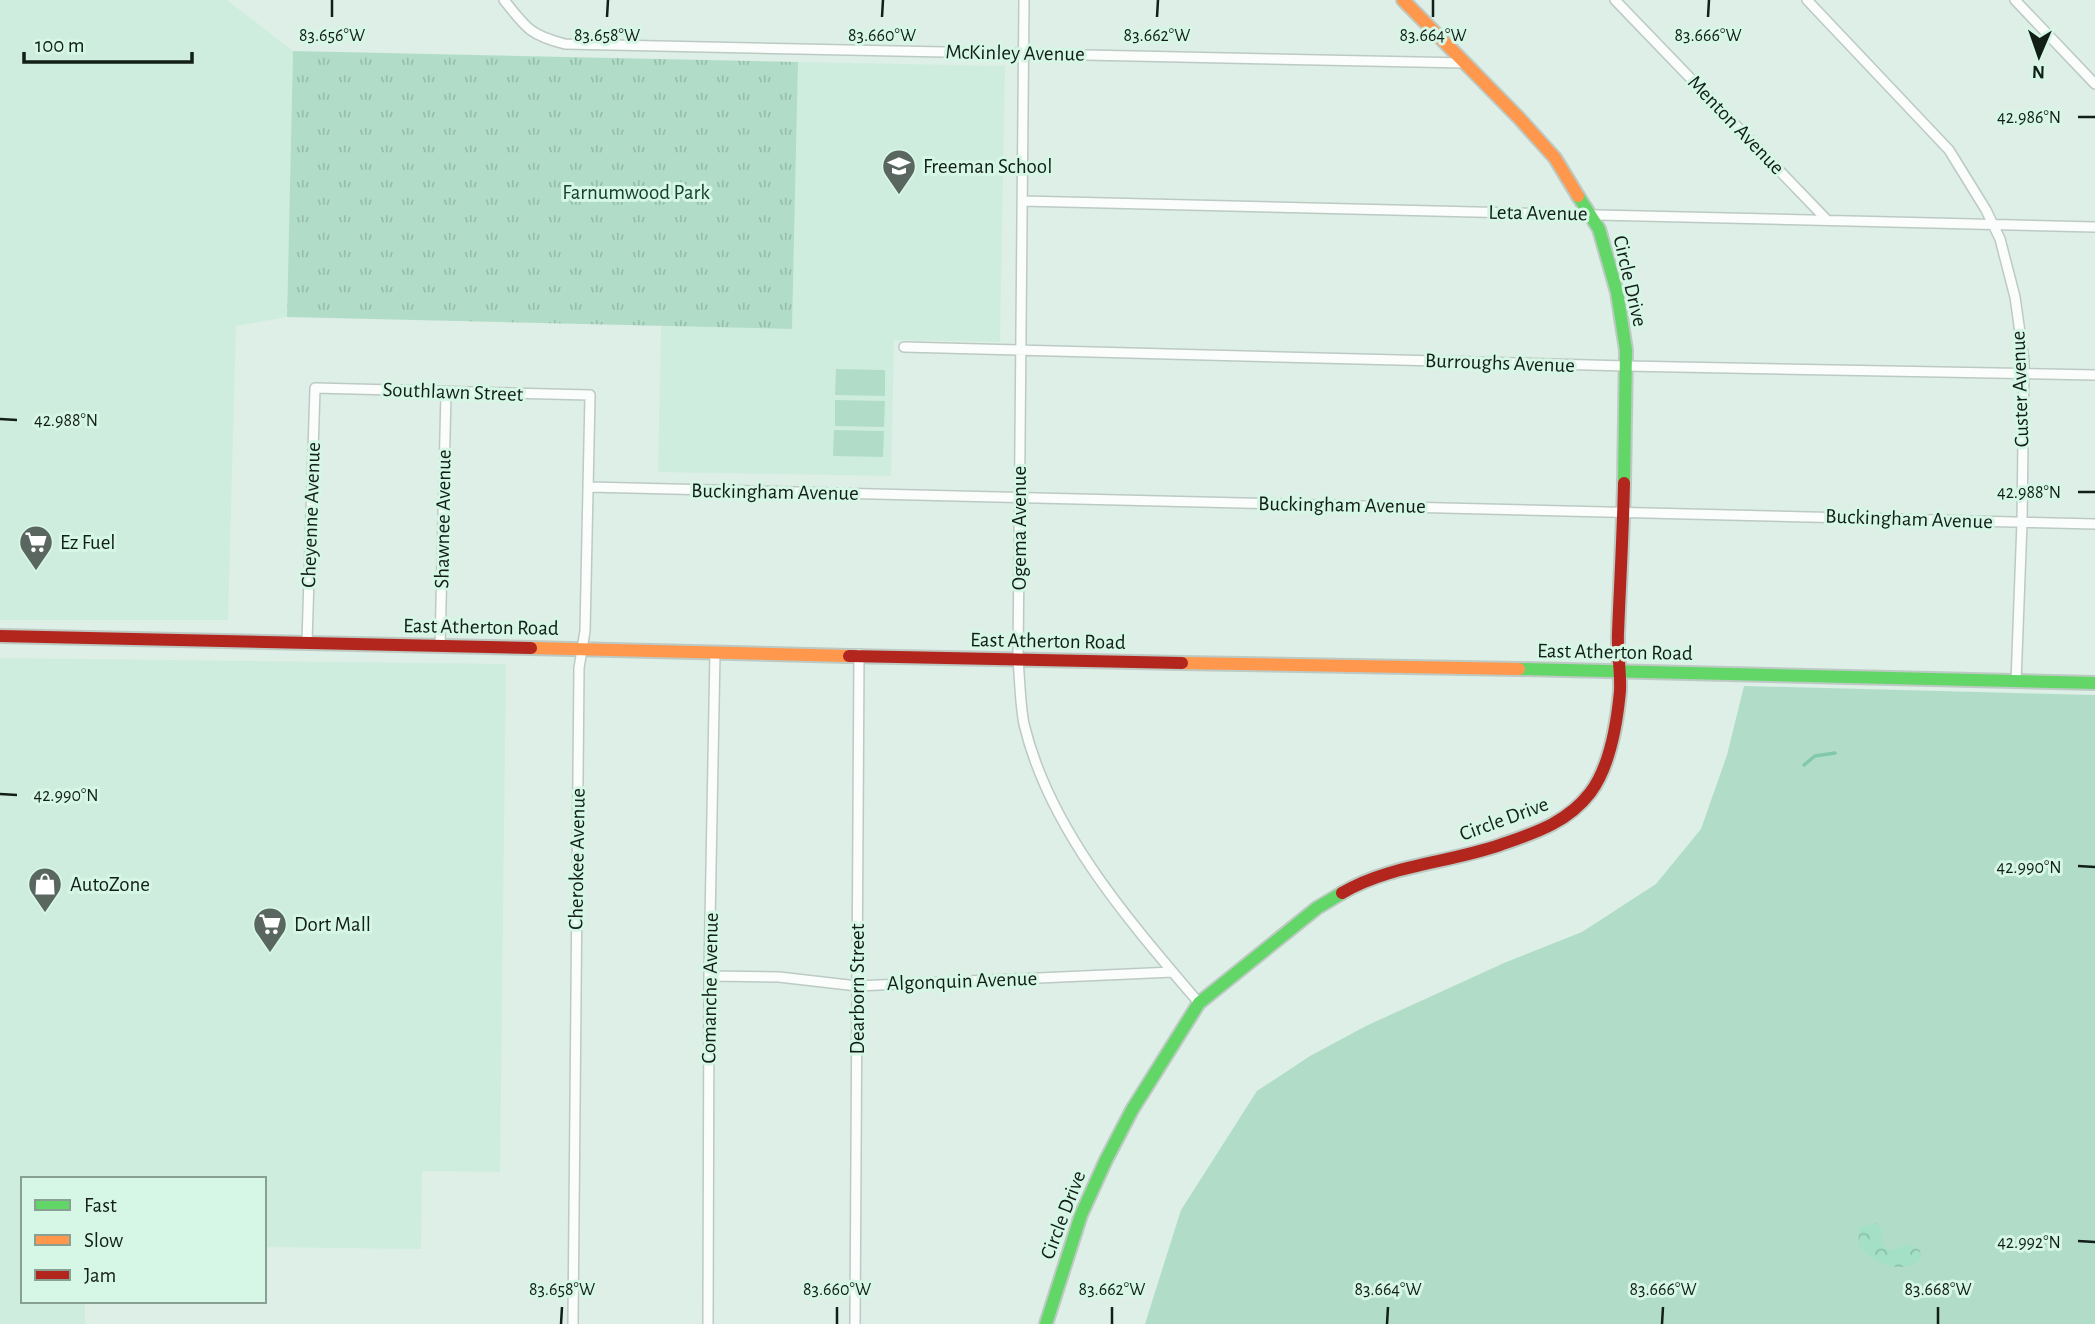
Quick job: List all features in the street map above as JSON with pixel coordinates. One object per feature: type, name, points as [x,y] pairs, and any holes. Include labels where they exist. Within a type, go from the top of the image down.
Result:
[{"type":"street","name":"McKinley Avenue","points":[[504,0],[523,24],[540,38],[565,44],[1465,63]]},
{"type":"street","name":"Ogema Avenue","points":[[1024,0],[1018,660],[1024,723],[1055,806],[1118,905],[1199,1003]]},
{"type":"street","name":"Circle Drive","points":[[1046,1324],[1072,1239],[1106,1160],[1132,1110],[1199,1003],[1317,908],[1357,884],[1419,865],[1486,850],[1543,830],[1567,817],[1591,792],[1608,760],[1620,690],[1617,671],[1626,366],[1617,292],[1599,229],[1555,158],[1403,0]]},
{"type":"street","name":"Menton Avenue","points":[[1615,0],[1827,220]]},
{"type":"street","name":"Custer Avenue","points":[[1807,0],[1949,150],[2000,239],[2015,297],[2024,373],[2016,682]]},
{"type":"street","points":[[2015,0],[2095,84]]},
{"type":"street","name":"Leta Avenue","points":[[1022,201],[2095,227]]},
{"type":"street","name":"Burroughs Avenue","points":[[904,347],[2095,375]]},
{"type":"street","name":"Southlawn Street","points":[[315,388],[590,395]]},
{"type":"street","name":"Cheyenne Avenue","points":[[307,642],[315,388]]},
{"type":"street","name":"Shawnee Avenue","points":[[440,646],[446,393]]},
{"type":"street","name":"Cherokee Avenue","points":[[573,1324],[579,668],[585,630],[590,395]]},
{"type":"street","name":"Buckingham Avenue","points":[[589,487],[2095,524]]},
{"type":"street","name":"East Atherton Road","points":[[0,636],[2095,683]]},
{"type":"street","name":"Comanche Avenue","points":[[708,1324],[709,976],[715,652]]},
{"type":"street","name":"Dearborn Street","points":[[855,1324],[859,654]]},
{"type":"street","name":"Algonquin Avenue","points":[[709,976],[779,977],[858,986],[1173,972]]},
{"type":"shaded area","points":[[0,0],[227,0],[293,51],[287,317],[236,326],[228,620],[0,620]]},
{"type":"shaded area","name":"Freeman School","points":[[798,62],[1005,66],[1000,342],[894,340],[891,476],[658,472],[661,326],[792,328]]},
{"type":"shaded area","points":[[0,658],[506,664],[500,1172],[422,1171],[421,1249],[266,1247],[266,1177],[21,1177],[21,1303],[85,1303],[85,1324],[0,1324]]},
{"type":"green space","name":"Farnumwood Park","points":[[293,51],[798,62],[792,329],[287,317]]},
{"type":"green space","points":[[836,369],[885,370],[885,396],[835,395]]},
{"type":"green space","points":[[835,400],[885,401],[884,427],[835,426]]},
{"type":"green space","points":[[834,430],[884,431],[883,457],[833,456]]},
{"type":"green space","points":[[1744,686],[2095,695],[2095,1324],[1145,1324],[1181,1210],[1257,1091],[1310,1056],[1366,1026],[1504,963],[1582,932],[1656,884],[1701,829],[1727,755]]},
{"type":"green space","points":[[1876,1223],[1881,1228],[1886,1248],[1894,1250],[1907,1244],[1920,1250],[1921,1259],[1913,1264],[1896,1267],[1869,1256],[1858,1243],[1860,1227]]},
{"type":"waterway","points":[[1804,765],[1815,756],[1835,753]]},
{"type":"traffic: fast","points":[[1578,196],[1599,229],[1617,292],[1626,350],[1624,483]]},
{"type":"traffic: fast","points":[[1519,669],[2095,683]]},
{"type":"traffic: fast","points":[[1046,1324],[1081,1215],[1106,1160],[1132,1110],[1199,1003],[1317,908],[1342,893]]},
{"type":"traffic: slow","points":[[1403,0],[1555,158],[1578,196]]},
{"type":"traffic: slow","points":[[531,648],[849,656]]},
{"type":"traffic: slow","points":[[1182,663],[1519,669]]},
{"type":"traffic: jam","points":[[1342,893],[1379,876],[1480,851],[1537,831],[1571,812],[1590,793],[1603,771],[1619,704],[1618,633],[1624,483]]},
{"type":"traffic: jam","points":[[0,636],[531,648]]},
{"type":"traffic: jam","points":[[849,656],[1182,663]]},
{"type":"place","name":"Freeman School","points":[[899,196]]},
{"type":"place","name":"Ez Fuel","points":[[36,572]]},
{"type":"place","name":"AutoZone","points":[[45,914]]},
{"type":"place","name":"Dort Mall","points":[[270,954]]}]
